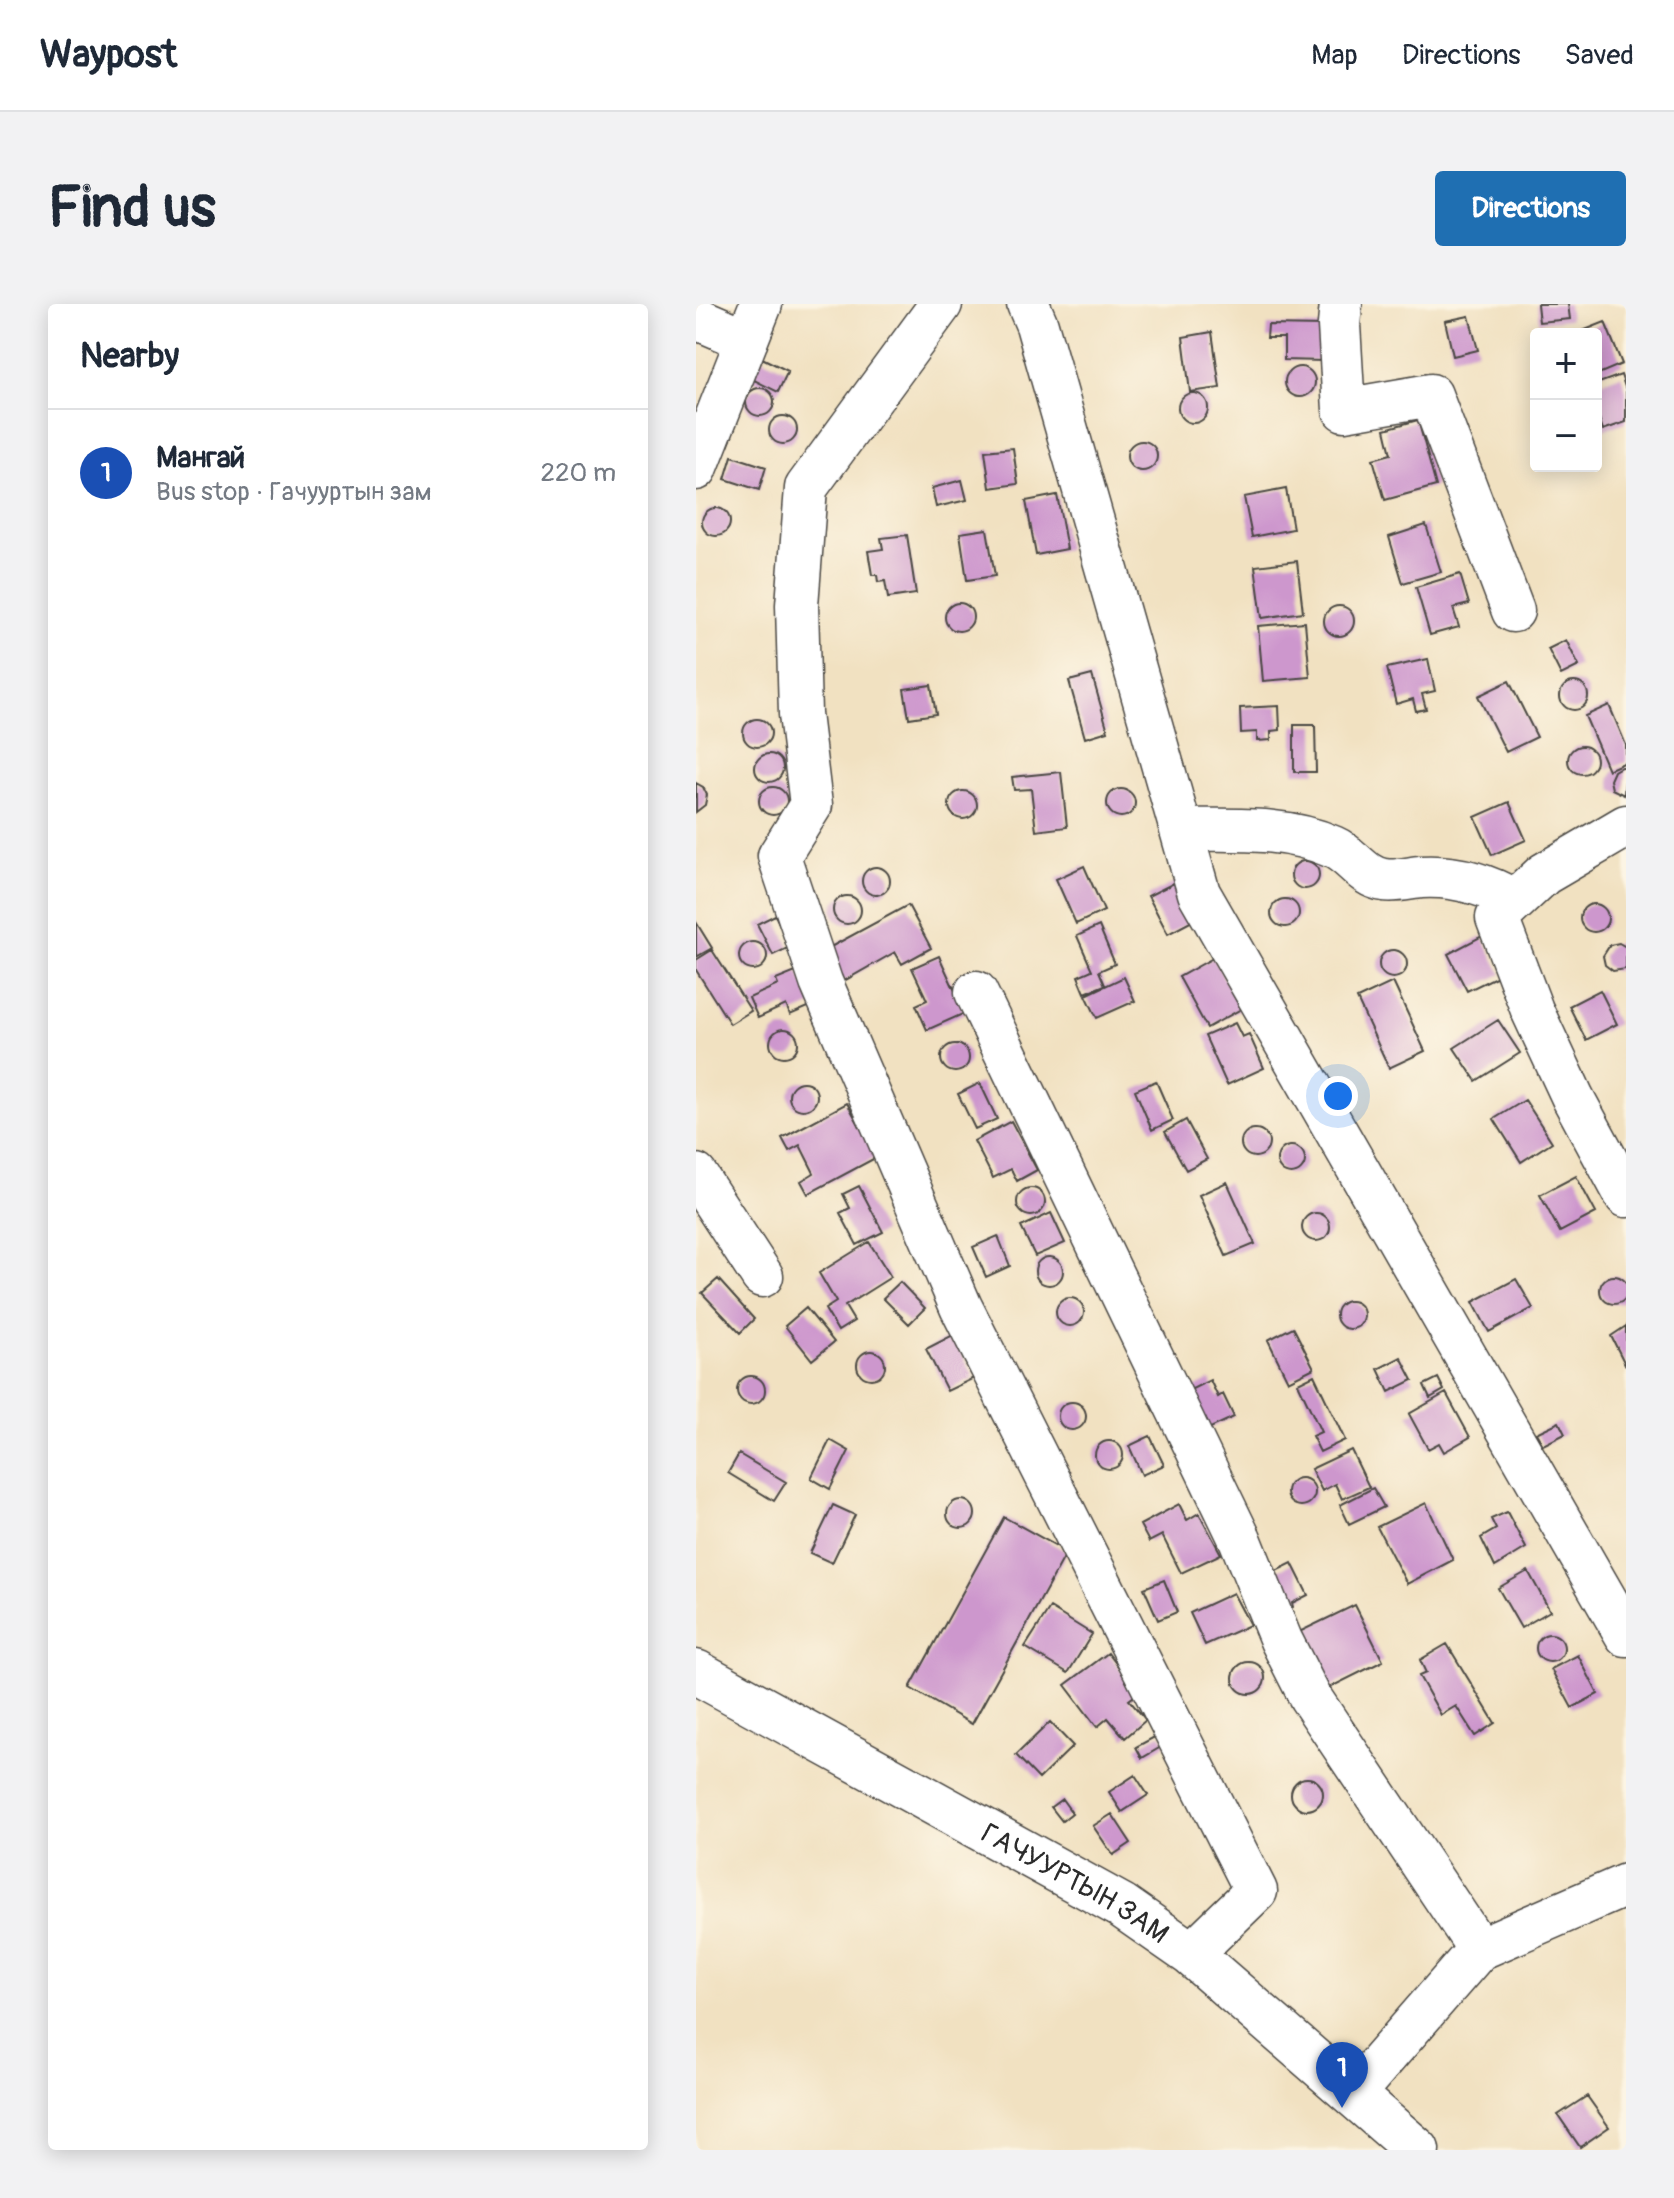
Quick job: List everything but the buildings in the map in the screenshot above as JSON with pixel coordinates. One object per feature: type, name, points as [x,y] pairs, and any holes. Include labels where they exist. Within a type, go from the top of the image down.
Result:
[{"type":"main road","name":"ГАЧУУРТЫН ЗАМ","points":[[696,1672],[1122,1906],[1191,1954],[1417,2150]]},
{"type":"street","points":[[941,304],[806,488],[797,605],[800,714],[811,805],[779,856],[821,982],[961,1307],[1256,1891],[1191,1954]]},
{"type":"street","points":[[1028,304],[1037,325],[1199,893],[1626,1635]]},
{"type":"street","points":[[1341,304],[1339,325],[1344,410],[1431,395],[1513,611]]},
{"type":"street","points":[[696,318],[754,322],[696,469]]},
{"type":"street","points":[[1626,826],[1544,874],[1497,918],[1532,1010],[1573,1098],[1626,1196]]},
{"type":"street","points":[[1181,830],[1300,834],[1338,848],[1364,872],[1384,880],[1425,877],[1466,880],[1491,887],[1515,901]]},
{"type":"street","points":[[976,992],[1240,1539],[1281,1640],[1310,1697],[1479,1949]]},
{"type":"street","points":[[696,1175],[762,1276]]},
{"type":"street","points":[[1353,2094],[1479,1949],[1626,1885]]},
{"type":"place","name":"Мангай","points":[[1342,2108]]}]
